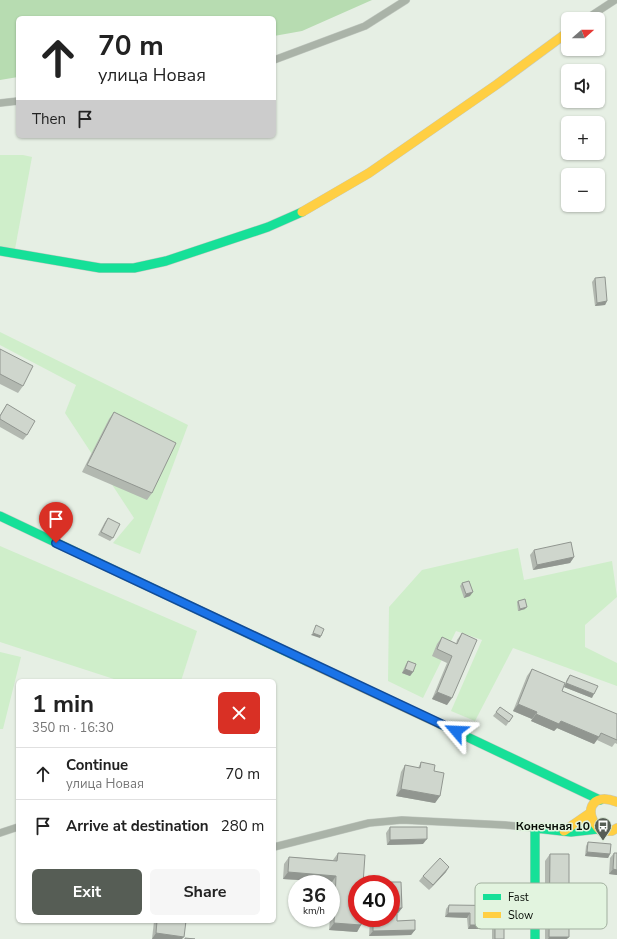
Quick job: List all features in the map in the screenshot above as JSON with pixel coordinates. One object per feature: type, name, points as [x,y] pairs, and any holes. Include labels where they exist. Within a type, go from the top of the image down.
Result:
[{"type":"street","points":[[276,59],[364,26],[406,0]]},
{"type":"street","points":[[597,12],[615,0]]},
{"type":"street","points":[[0,251],[100,268],[134,268],[166,261],[268,227],[299,214],[369,173],[496,85],[561,37]]},
{"type":"street","points":[[0,103],[16,101]]},
{"type":"street","points":[[0,516],[373,691],[600,800]]},
{"type":"street","points":[[580,791],[591,810],[591,819],[598,829],[601,832],[606,832],[617,828]]},
{"type":"street","points":[[564,831],[591,810],[600,800],[608,798],[617,802]]},
{"type":"street","points":[[276,846],[370,823],[402,820],[505,825],[582,832],[598,829]]},
{"type":"street","points":[[0,833],[16,828]]},
{"type":"street","points":[[535,828],[535,883]]},
{"type":"green space","points":[[0,0],[372,0],[302,31],[276,36],[276,16],[16,16],[16,77],[0,80]]},
{"type":"green space","points":[[0,155],[23,155],[32,157],[15,249],[0,246]]},
{"type":"green space","points":[[0,332],[188,425],[140,554],[113,543],[134,518],[65,413],[76,385],[0,345]]},
{"type":"green space","points":[[0,546],[197,631],[182,679],[114,679],[0,642]]},
{"type":"green space","points":[[518,548],[524,580],[612,561],[617,597],[585,625],[585,647],[617,663],[617,686],[513,648],[475,721],[451,711],[482,640],[456,631],[423,698],[388,681],[389,607],[422,570]]},
{"type":"green space","points":[[0,652],[21,657],[3,729],[0,729]]},
{"type":"building","points":[[605,277],[607,301],[597,303],[595,278]]},
{"type":"building","points":[[0,349],[33,366],[23,386],[0,374]]},
{"type":"building","points":[[7,404],[35,421],[27,435],[0,419],[0,416]]},
{"type":"building","points":[[114,412],[176,443],[152,493],[87,465]]},
{"type":"building","points":[[108,518],[120,524],[113,538],[101,532]]},
{"type":"building","points":[[571,542],[574,557],[537,565],[534,550]]},
{"type":"building","points":[[469,581],[473,592],[466,594],[462,583]]},
{"type":"building","points":[[525,599],[527,607],[520,609],[518,601]]},
{"type":"building","points":[[316,625],[324,629],[321,636],[313,633]]},
{"type":"building","points":[[462,633],[477,640],[452,698],[437,692],[452,656],[437,649],[442,637],[457,644]]},
{"type":"building","points":[[408,661],[416,664],[413,672],[405,669]]},
{"type":"building","points":[[532,669],[565,683],[562,691],[617,714],[617,740],[601,733],[599,737],[561,721],[559,724],[518,704]]},
{"type":"building","points":[[570,675],[598,686],[594,694],[566,683]]},
{"type":"building","points":[[500,707],[513,716],[509,722],[496,712]]},
{"type":"building","points":[[421,762],[435,765],[434,771],[444,773],[440,796],[401,789],[405,765],[420,768]]},
{"type":"building","points":[[390,827],[427,827],[427,839],[390,840]]},
{"type":"building","points":[[588,842],[611,844],[610,854],[587,852]]},
{"type":"building","points":[[338,853],[365,855],[364,875],[348,875],[348,924],[340,923],[340,875],[288,872],[289,857],[337,861]]},
{"type":"building","points":[[614,853],[617,853],[617,870],[613,869]]},
{"type":"building","points":[[550,854],[569,854],[569,883],[550,883]]},
{"type":"building","points":[[440,858],[449,867],[433,885],[423,876]]},
{"type":"building","points":[[400,882],[401,882],[402,908],[400,908]]},
{"type":"building","points":[[449,905],[475,905],[475,925],[470,925],[470,913],[448,913]]},
{"type":"building","points":[[415,920],[415,930],[373,931],[373,927],[400,927],[400,921]]},
{"type":"building","points":[[157,923],[186,923],[184,937],[156,933]]},
{"type":"building","points":[[495,929],[504,929],[504,939],[495,939]]},
{"type":"building","points":[[549,929],[569,929],[569,937],[549,937]]},
{"type":"traffic: fast","points":[[0,251],[100,268],[134,268],[166,261],[268,227],[302,212]]},
{"type":"traffic: fast","points":[[0,516],[308,662]]},
{"type":"traffic: fast","points":[[440,724],[600,800]]},
{"type":"traffic: fast","points":[[535,883],[535,828],[571,832],[598,829]]},
{"type":"traffic: fast","points":[[535,929],[535,939]]},
{"type":"traffic: slow","points":[[302,212],[369,173],[496,85],[561,37]]},
{"type":"traffic: slow","points":[[308,662],[440,724]]},
{"type":"traffic: slow","points":[[617,802],[608,799],[601,799],[592,806],[591,811],[595,824],[601,831],[612,831],[617,828]]},
{"type":"traffic: slow","points":[[564,831],[590,813]]},
{"type":"place","name":"Конечная 10","points":[[603,841]]},
{"type":"route","points":[[56,543],[456,731]]}]
